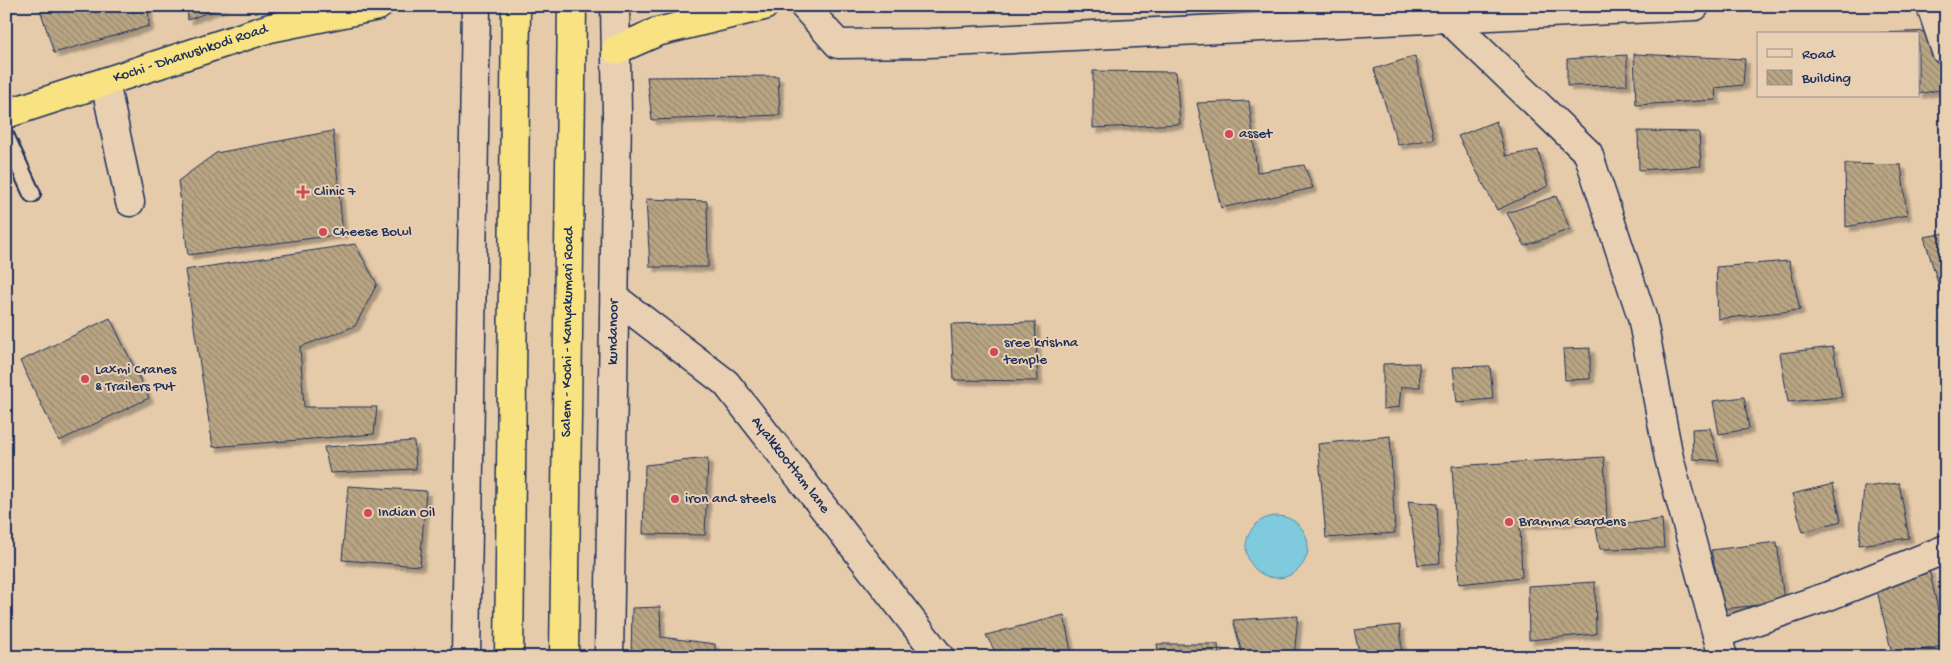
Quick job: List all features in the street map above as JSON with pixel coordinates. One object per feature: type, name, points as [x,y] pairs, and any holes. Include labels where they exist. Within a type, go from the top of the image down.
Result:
[{"type":"highway","name":"Kochi - Dhanushkodi Road","points":[[6,114],[270,28],[378,6]]},
{"type":"highway","points":[[509,657],[516,6]]},
{"type":"highway","name":"Salem - Kochi - Kanyakumari Road","points":[[564,657],[572,6]]},
{"type":"highway","points":[[616,50],[657,32],[764,6]]},
{"type":"street","points":[[466,657],[476,6]]},
{"type":"street","name":"kundanoor","points":[[609,657],[615,298],[615,6]]},
{"type":"street","points":[[804,6],[838,44],[928,43],[1695,6]]},
{"type":"street","points":[[1931,6],[1946,51]]},
{"type":"street","points":[[1446,17],[1588,153],[1642,317],[1668,458],[1720,646],[1826,598],[1946,549]]},
{"type":"street","points":[[105,82],[130,202]]},
{"type":"street","name":"Ayalkkoottam lane","points":[[615,298],[726,383],[940,657]]},
{"type":"lane","points":[[6,137],[32,194]]},
{"type":"water","points":[[1277,516],[1289,518],[1299,525],[1306,535],[1308,547],[1306,559],[1299,569],[1289,576],[1277,578],[1265,576],[1255,569],[1248,559],[1246,547],[1248,535],[1255,525],[1265,518]]},
{"type":"building","points":[[39,6],[148,6],[149,26],[54,53]]},
{"type":"building","points":[[187,6],[224,6],[188,20]]},
{"type":"building","points":[[1931,31],[1945,89],[1920,94],[1920,32],[1905,32]]},
{"type":"building","points":[[1634,54],[1745,59],[1743,85],[1715,88],[1716,100],[1636,105]]},
{"type":"building","points":[[1627,55],[1627,85],[1567,86],[1567,59]]},
{"type":"building","points":[[1415,56],[1434,139],[1398,145],[1374,69]]},
{"type":"building","points":[[1093,71],[1176,72],[1180,124],[1093,128]]},
{"type":"building","points":[[778,76],[780,115],[652,120],[647,77]]},
{"type":"building","name":"asset","points":[[1249,101],[1257,172],[1304,165],[1313,188],[1221,208],[1197,103]]},
{"type":"building","points":[[1496,121],[1506,156],[1538,150],[1548,186],[1497,210],[1458,136]]},
{"type":"building","points":[[333,131],[343,234],[188,255],[178,181],[216,153]]},
{"type":"building","points":[[1638,131],[1699,132],[1701,166],[1639,170]]},
{"type":"building","points":[[1845,164],[1901,165],[1907,215],[1846,227]]},
{"type":"building","points":[[1556,196],[1570,229],[1525,246],[1507,213]]},
{"type":"building","points":[[646,199],[707,201],[708,267],[650,267]]},
{"type":"building","points":[[1946,233],[1946,306],[1945,306],[1924,237]]},
{"type":"building","points":[[355,244],[377,284],[355,326],[300,347],[304,407],[377,407],[374,434],[213,447],[185,270]]},
{"type":"building","points":[[1789,261],[1800,310],[1718,319],[1716,267]]},
{"type":"building","name":"Laxmi Cranes & Trailers Pvt","points":[[110,318],[149,398],[59,441],[20,361]]},
{"type":"building","name":"sree krishna temple","points":[[1035,322],[1038,381],[954,380],[951,324]]},
{"type":"building","points":[[1833,347],[1842,397],[1788,402],[1780,353]]},
{"type":"building","points":[[1590,348],[1590,379],[1565,380],[1563,349]]},
{"type":"building","points":[[1419,363],[1420,387],[1401,387],[1399,407],[1383,409],[1383,364]]},
{"type":"building","points":[[1490,366],[1493,399],[1457,402],[1453,367]]},
{"type":"building","points":[[1744,397],[1749,429],[1719,434],[1713,401]]},
{"type":"building","points":[[1710,428],[1719,461],[1693,459],[1692,429]]},
{"type":"building","points":[[1390,436],[1395,533],[1326,538],[1318,444]]},
{"type":"building","points":[[414,441],[416,469],[330,473],[324,447]]},
{"type":"building","name":"Bramma Gardens","points":[[1604,457],[1607,519],[1520,525],[1522,577],[1459,584],[1452,466]]},
{"type":"building","name":"iron and steels","points":[[708,458],[705,535],[643,534],[645,465]]},
{"type":"building","points":[[1899,483],[1909,538],[1859,545],[1864,487]]},
{"type":"building","points":[[1833,484],[1841,521],[1803,532],[1792,494]]},
{"type":"building","points":[[348,486],[426,491],[420,566],[342,560]]},
{"type":"building","points":[[1408,501],[1437,504],[1440,563],[1418,565]]},
{"type":"building","points":[[1662,519],[1664,548],[1600,549],[1596,528]]},
{"type":"building","points":[[1777,542],[1784,602],[1724,609],[1711,550]]},
{"type":"building","points":[[1929,569],[1946,646],[1892,654],[1876,586]]},
{"type":"building","points":[[1595,582],[1596,634],[1529,640],[1528,586]]},
{"type":"building","points":[[660,607],[661,637],[715,644],[716,657],[631,657],[632,608]]},
{"type":"building","points":[[1064,615],[1072,657],[998,657],[986,635]]},
{"type":"building","points":[[1298,616],[1294,656],[1243,657],[1233,620]]},
{"type":"building","points":[[1400,625],[1402,657],[1360,657],[1354,630]]},
{"type":"building","points":[[1157,644],[1218,644],[1219,657],[1159,657]]},
{"type":"place","name":"asset","points":[[1229,134]]},
{"type":"place","name":"Clinic 7","points":[[303,192]]},
{"type":"place","name":"Cheese Bowl","points":[[323,232]]},
{"type":"place","name":"sree krishna temple","points":[[994,352]]},
{"type":"place","name":"Laxmi Cranes & Trailers Pvt","points":[[85,379]]},
{"type":"place","name":"iron and steels","points":[[675,499]]},
{"type":"place","name":"Indian Oil","points":[[368,513]]},
{"type":"place","name":"Bramma Gardens","points":[[1509,522]]}]
